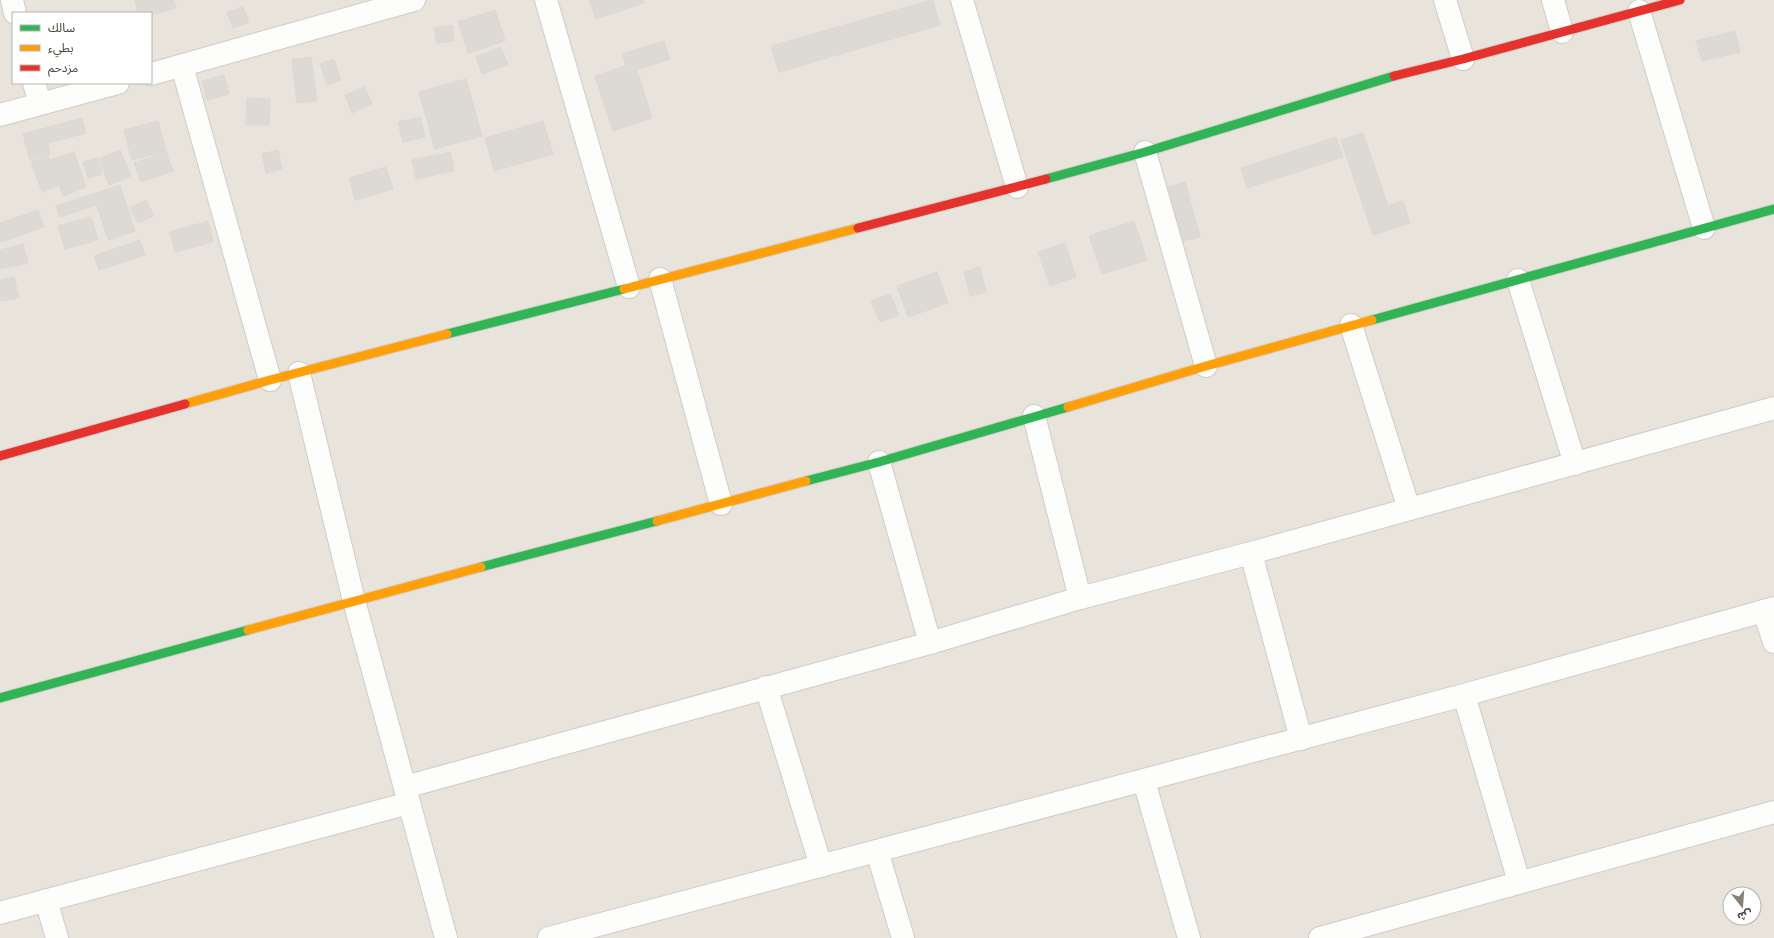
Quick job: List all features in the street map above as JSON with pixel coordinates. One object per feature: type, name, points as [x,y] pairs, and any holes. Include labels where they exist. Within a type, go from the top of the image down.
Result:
[{"type":"street","points":[[12,0],[15,12]]},
{"type":"street","points":[[152,74],[414,0]]},
{"type":"street","points":[[546,0],[629,288]]},
{"type":"street","points":[[962,0],[1017,187]]},
{"type":"street","points":[[1445,0],[1463,59]]},
{"type":"street","points":[[1553,0],[1562,32]]},
{"type":"street","points":[[0,456],[270,380],[1017,187],[1144,152],[1388,77],[1463,59],[1680,0]]},
{"type":"street","points":[[1639,11],[1704,228]]},
{"type":"street","points":[[182,66],[270,380]]},
{"type":"street","points":[[0,115],[37,93],[110,84]]},
{"type":"street","points":[[1144,152],[1206,366]]},
{"type":"street","points":[[0,698],[354,601],[879,462],[1351,325],[1774,209]]},
{"type":"street","points":[[660,279],[721,504]]},
{"type":"street","points":[[1518,280],[1575,464]]},
{"type":"street","points":[[1351,325],[1410,509]]},
{"type":"street","points":[[299,373],[354,601],[446,938]]},
{"type":"street","points":[[0,913],[407,795],[766,687],[930,643],[1080,598],[1251,553],[1774,408]]},
{"type":"street","points":[[1034,416],[1080,598]]},
{"type":"street","points":[[879,462],[930,643]]},
{"type":"street","points":[[1251,553],[1301,739]]},
{"type":"street","points":[[549,938],[1301,739],[1464,695],[1769,609],[1774,642]]},
{"type":"street","points":[[766,687],[821,866]]},
{"type":"street","points":[[1464,695],[1519,882]]},
{"type":"street","points":[[1144,781],[1188,938]]},
{"type":"street","points":[[1320,938],[1357,933],[1519,882],[1774,812]]},
{"type":"street","points":[[877,851],[903,938]]},
{"type":"street","points":[[46,900],[57,938]]},
{"type":"shaded area","points":[[0,0],[1774,0],[1774,938],[0,938]]},
{"type":"building","points":[[135,0],[174,0],[176,8],[152,15],[152,12],[138,12]]},
{"type":"building","points":[[589,0],[643,0],[644,3],[596,19]]},
{"type":"building","points":[[933,0],[940,25],[779,72],[771,46]]},
{"type":"building","points":[[243,7],[249,22],[233,28],[227,12]]},
{"type":"building","points":[[495,10],[505,41],[468,53],[458,22]]},
{"type":"building","points":[[452,25],[454,41],[437,43],[434,28]]},
{"type":"building","points":[[1735,31],[1740,52],[1702,61],[1696,41]]},
{"type":"building","points":[[664,41],[670,59],[637,70],[652,118],[613,131],[595,76],[626,66],[622,54]]},
{"type":"building","points":[[501,47],[508,65],[482,74],[476,57]]},
{"type":"building","points":[[311,57],[317,101],[297,103],[292,60]]},
{"type":"building","points":[[334,59],[341,80],[327,85],[320,64]]},
{"type":"building","points":[[224,75],[229,94],[207,100],[202,81]]},
{"type":"building","points":[[466,79],[482,136],[435,149],[419,92]]},
{"type":"building","points":[[365,87],[372,104],[352,113],[345,95]]},
{"type":"building","points":[[247,98],[270,99],[269,125],[246,125]]},
{"type":"building","points":[[420,117],[425,137],[403,142],[398,122]]},
{"type":"building","points":[[82,118],[86,133],[48,143],[50,154],[30,160],[23,134]]},
{"type":"building","points":[[158,121],[166,151],[132,160],[124,130]]},
{"type":"building","points":[[543,121],[553,154],[494,171],[485,138]]},
{"type":"building","points":[[1363,133],[1388,206],[1403,201],[1410,223],[1373,235],[1341,140]]},
{"type":"building","points":[[1336,137],[1343,157],[1247,188],[1241,168]]},
{"type":"building","points":[[120,150],[131,176],[109,185],[99,159]]},
{"type":"building","points":[[278,150],[282,169],[266,173],[262,154]]},
{"type":"building","points":[[74,152],[86,187],[63,196],[50,160]]},
{"type":"building","points":[[166,152],[173,171],[141,182],[134,163]]},
{"type":"building","points":[[450,152],[454,171],[416,179],[412,160]]},
{"type":"building","points":[[48,156],[59,185],[42,192],[31,162]]},
{"type":"building","points":[[97,158],[102,174],[88,178],[83,162]]},
{"type":"building","points":[[386,167],[393,189],[355,200],[349,178]]},
{"type":"building","points":[[1185,182],[1200,237],[1176,243],[1161,189]]},
{"type":"building","points":[[120,185],[135,231],[108,240],[97,205],[60,217],[56,206]]},
{"type":"building","points":[[146,200],[154,216],[138,223],[130,208]]},
{"type":"building","points":[[38,210],[44,227],[1,242],[0,223]]},
{"type":"building","points":[[91,217],[98,240],[65,249],[58,226]]},
{"type":"building","points":[[208,221],[213,242],[175,252],[170,232]]},
{"type":"building","points":[[1134,221],[1147,260],[1102,274],[1089,236]]},
{"type":"building","points":[[140,240],[145,255],[99,270],[94,256]]},
{"type":"building","points":[[1065,243],[1076,277],[1050,286],[1038,252]]},
{"type":"building","points":[[23,244],[28,263],[0,269],[0,250]]},
{"type":"building","points":[[980,267],[986,292],[970,296],[964,272]]},
{"type":"building","points":[[937,272],[948,303],[908,317],[897,286]]},
{"type":"building","points":[[14,277],[19,298],[0,301],[0,280]]},
{"type":"building","points":[[890,294],[899,315],[880,322],[871,301]]},
{"type":"traffic: fast","points":[[1046,179],[1145,152],[1394,76]]},
{"type":"traffic: fast","points":[[1372,320],[1774,209]]},
{"type":"traffic: fast","points":[[447,334],[624,289]]},
{"type":"traffic: fast","points":[[806,481],[879,462],[1068,407]]},
{"type":"traffic: fast","points":[[481,567],[657,521]]},
{"type":"traffic: fast","points":[[0,698],[248,630]]},
{"type":"traffic: slow","points":[[624,289],[858,228]]},
{"type":"traffic: slow","points":[[1068,407],[1206,366],[1372,320]]},
{"type":"traffic: slow","points":[[185,404],[270,380],[447,334]]},
{"type":"traffic: slow","points":[[657,521],[806,481]]},
{"type":"traffic: slow","points":[[248,630],[481,567]]},
{"type":"traffic: jam","points":[[1394,76],[1463,59],[1680,0]]},
{"type":"traffic: jam","points":[[858,228],[1046,179]]},
{"type":"traffic: jam","points":[[0,456],[185,404]]}]
